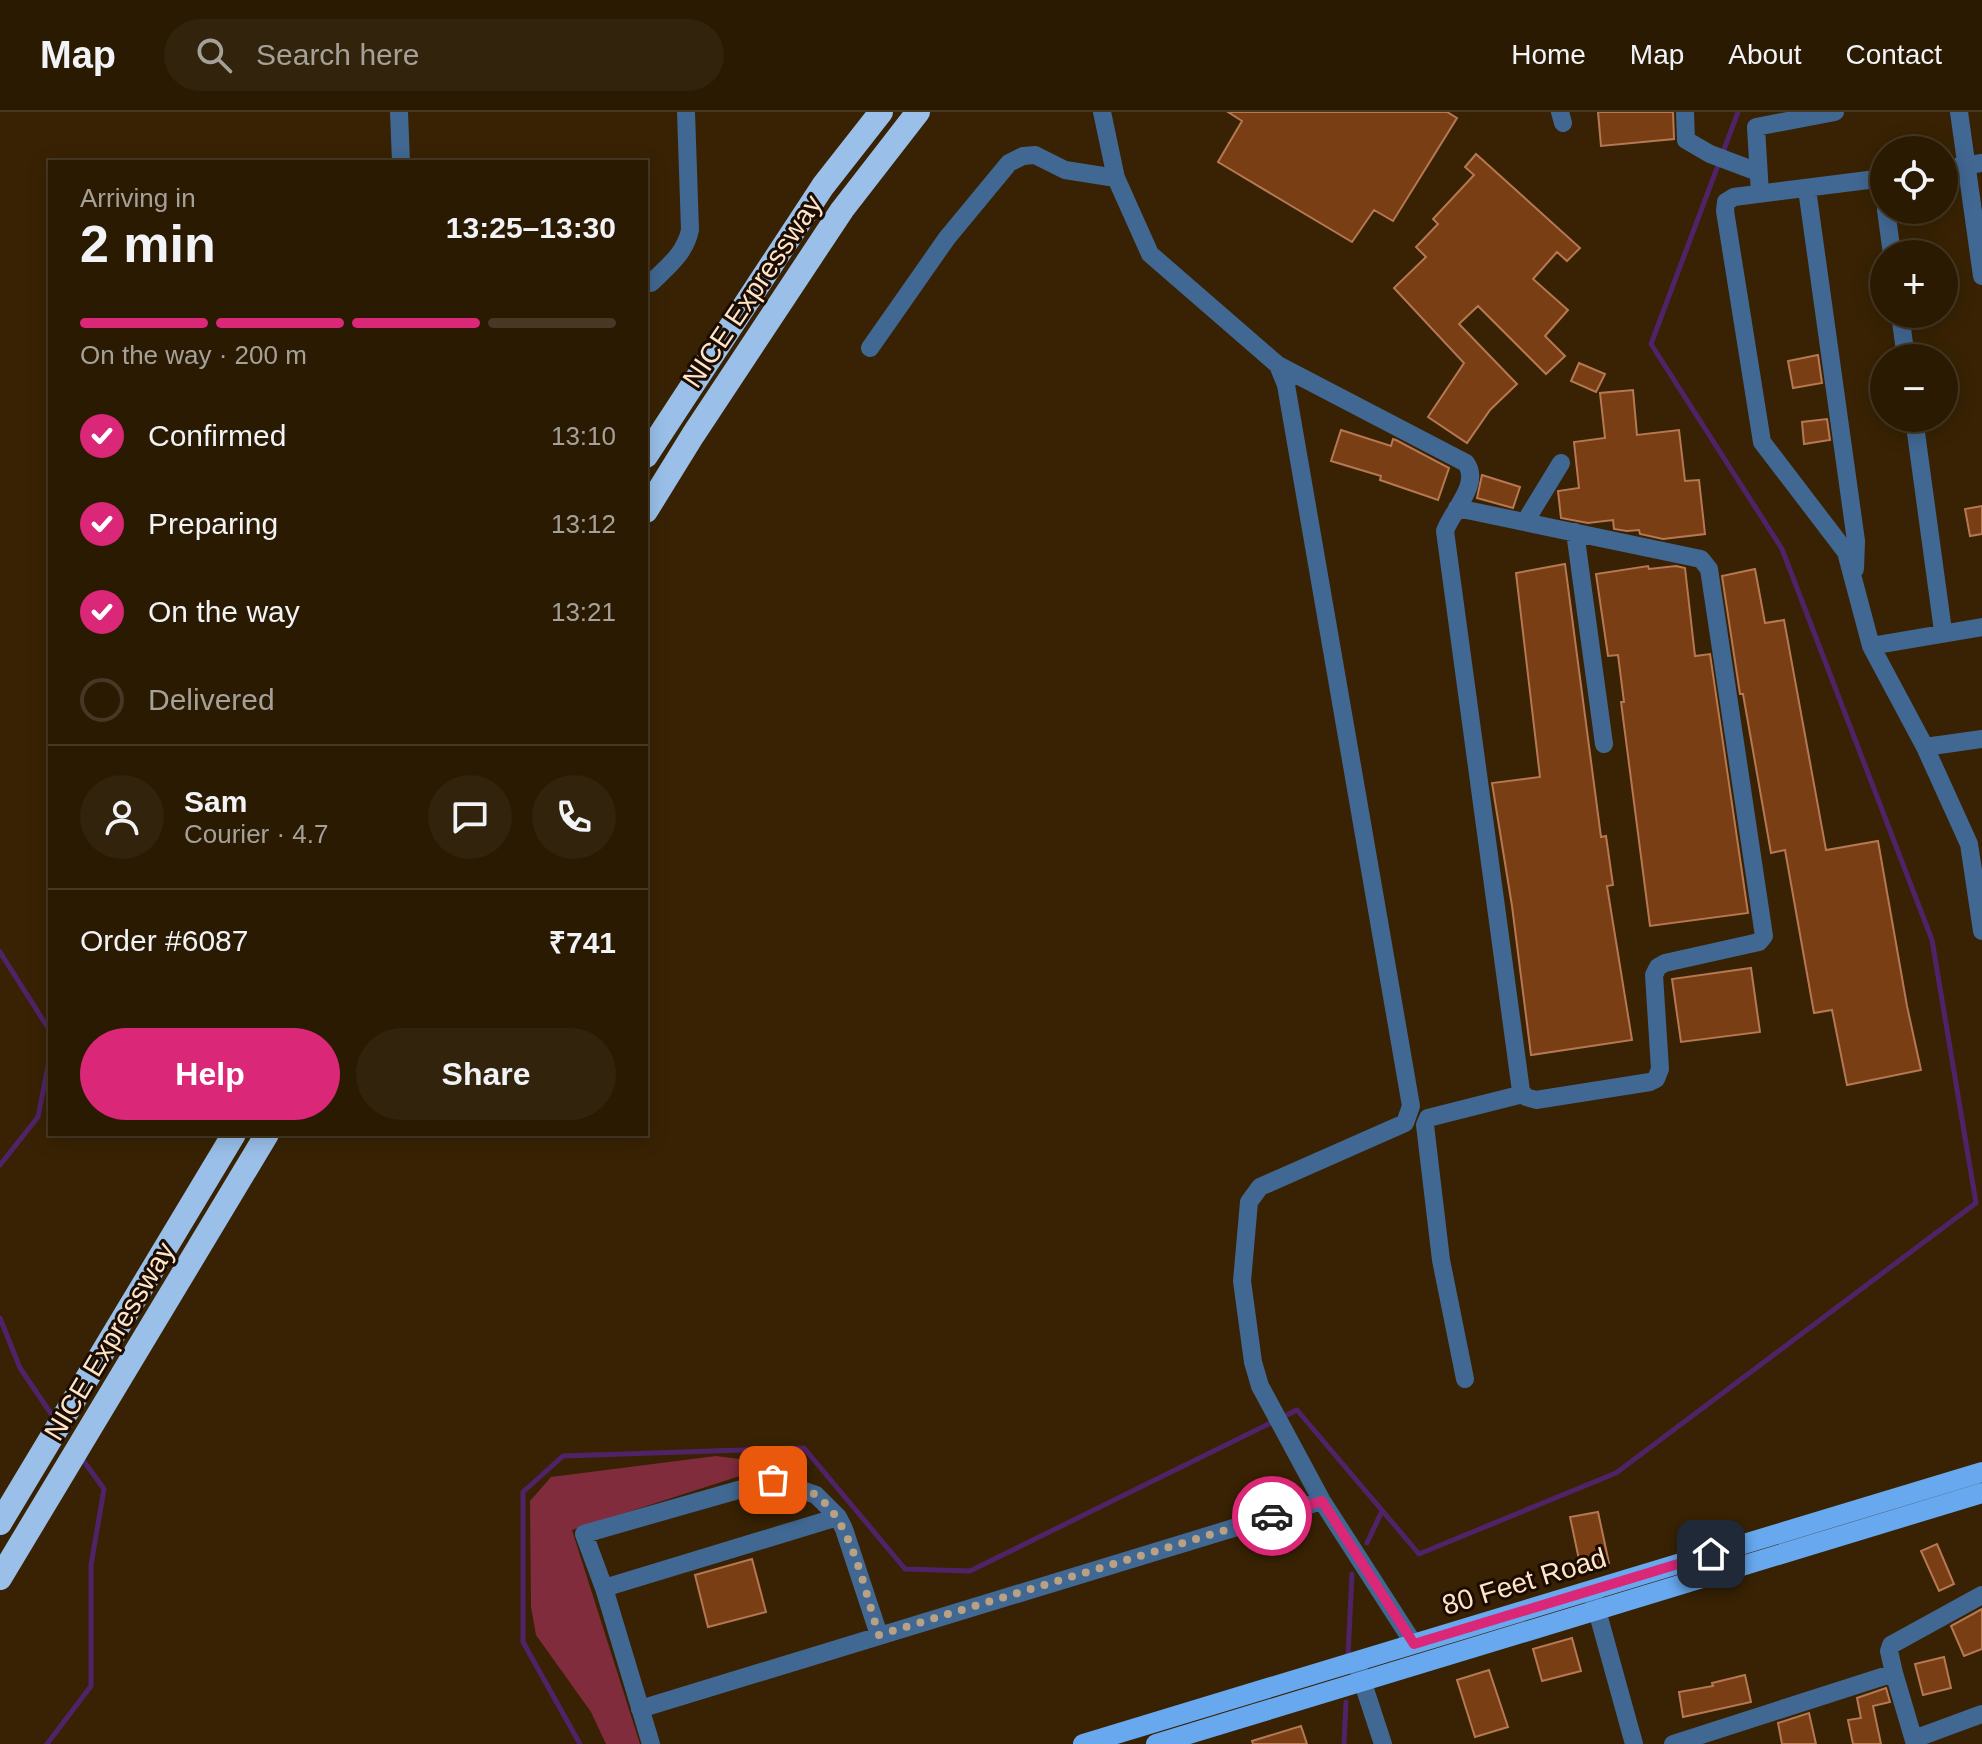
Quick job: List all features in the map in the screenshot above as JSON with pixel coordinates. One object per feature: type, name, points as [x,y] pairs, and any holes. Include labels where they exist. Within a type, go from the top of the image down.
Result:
[{"type":"highway","name":"NICE Expressway","points":[[648,453],[823,186],[881,112]]},
{"type":"highway","name":"NICE Expressway","points":[[648,508],[842,210],[918,112]]},
{"type":"highway","name":"NICE Expressway","points":[[0,1523],[233,1136]]},
{"type":"highway","name":"NICE Expressway","points":[[0,1578],[266,1136]]},
{"type":"main road","name":"80 Feet Road","points":[[1156,1744],[1360,1671],[1414,1644],[1982,1472]]},
{"type":"main road","name":"80 Feet Road","points":[[1083,1744],[1596,1610],[1982,1493]]},
{"type":"street","points":[[399,112],[401,160]]},
{"type":"street","points":[[651,283],[683,251],[688,241],[686,112]]},
{"type":"street","points":[[1102,112],[1116,178],[1150,254],[1278,365],[1466,463],[1471,479],[1445,531],[1523,1094]]},
{"type":"street","points":[[1685,112],[1685,139],[1710,154],[1758,172]]},
{"type":"street","points":[[1760,194],[1755,130],[1758,125],[1835,112]]},
{"type":"street","points":[[1959,112],[1975,164],[1982,276]]},
{"type":"street","points":[[870,348],[947,238],[1009,163],[1023,156],[1035,155],[1065,170],[1116,178]]},
{"type":"street","points":[[1870,186],[1734,197],[1728,199],[1724,206],[1760,438],[1844,548],[1871,646],[1976,843],[1982,931]]},
{"type":"street","points":[[1807,189],[1856,541],[1854,580]]},
{"type":"street","points":[[1278,365],[1286,385],[1411,1106],[1405,1123],[1260,1187],[1250,1198],[1243,1287],[1253,1362],[1272,1411],[1322,1501],[1414,1644]]},
{"type":"street","points":[[1916,432],[1943,631]]},
{"type":"street","points":[[1525,522],[1561,463]]},
{"type":"street","points":[[1457,508],[1701,559],[1707,565],[1764,934],[1759,942],[1658,967],[1654,975],[1660,1069],[1656,1079],[1536,1100],[1523,1094],[1428,1118],[1425,1125],[1441,1260],[1465,1379]]},
{"type":"street","points":[[1575,532],[1604,744]]},
{"type":"street","points":[[1871,646],[1943,631],[1982,627]]},
{"type":"street","points":[[1925,747],[1982,739]]},
{"type":"street","points":[[651,1744],[604,1588],[584,1534],[773,1480],[810,1491],[838,1517],[846,1533],[879,1635]]},
{"type":"street","points":[[640,1709],[1322,1501]]},
{"type":"street","points":[[604,1588],[838,1517]]},
{"type":"street","points":[[1591,1590],[1634,1744]]},
{"type":"street","points":[[1982,1595],[1891,1645],[1889,1651],[1915,1742],[1982,1714]]},
{"type":"street","points":[[1360,1671],[1383,1744]]},
{"type":"street","points":[[1673,1744],[1894,1673]]},
{"type":"shaded area","points":[[716,1456],[777,1464],[572,1530],[640,1744],[606,1744],[591,1712],[536,1635],[531,1607],[530,1501],[551,1477]]},
{"type":"building","points":[[1228,112],[1447,112],[1457,118],[1393,221],[1374,210],[1352,242],[1218,162],[1242,121]]},
{"type":"building","points":[[1598,112],[1673,112],[1674,139],[1601,146]]},
{"type":"building","points":[[1476,154],[1580,248],[1567,261],[1557,252],[1533,279],[1568,310],[1545,336],[1565,356],[1546,374],[1478,306],[1459,324],[1517,384],[1490,410],[1467,443],[1428,417],[1464,363],[1394,288],[1426,257],[1416,247],[1438,224],[1433,219],[1474,175],[1465,167]]},
{"type":"building","points":[[1818,355],[1822,383],[1793,388],[1788,361]]},
{"type":"building","points":[[1579,363],[1605,374],[1596,392],[1571,381]]},
{"type":"building","points":[[1633,390],[1637,435],[1679,430],[1685,481],[1699,480],[1705,534],[1663,539],[1640,534],[1639,530],[1614,529],[1613,520],[1588,523],[1561,518],[1558,491],[1579,488],[1574,442],[1605,438],[1600,393]]},
{"type":"building","points":[[1827,419],[1830,440],[1804,444],[1802,422]]},
{"type":"building","points":[[1341,430],[1391,446],[1393,439],[1396,440],[1449,468],[1438,500],[1380,480],[1381,476],[1331,461]]},
{"type":"building","points":[[1482,475],[1520,487],[1513,508],[1477,498]]},
{"type":"building","points":[[1982,506],[1982,534],[1970,536],[1965,509]]},
{"type":"building","points":[[1565,564],[1601,837],[1606,836],[1613,885],[1607,886],[1632,1040],[1531,1055],[1492,783],[1540,777],[1516,573]]},
{"type":"building","points":[[1648,566],[1649,569],[1685,568],[1695,656],[1710,654],[1748,913],[1650,926],[1621,702],[1624,702],[1618,655],[1608,656],[1596,574]]},
{"type":"building","points":[[1755,569],[1765,623],[1784,620],[1826,850],[1878,841],[1921,1070],[1847,1085],[1832,1010],[1814,1013],[1785,850],[1771,853],[1743,694],[1740,694],[1722,576]]},
{"type":"building","points":[[1751,968],[1760,1032],[1681,1042],[1672,979]]},
{"type":"building","points":[[1598,1512],[1609,1563],[1581,1569],[1570,1517]]},
{"type":"building","points":[[1937,1544],[1954,1584],[1939,1591],[1921,1551]]},
{"type":"building","points":[[752,1559],[766,1612],[708,1627],[695,1575]]},
{"type":"building","points":[[1982,1609],[1982,1649],[1964,1656],[1951,1626]]},
{"type":"building","points":[[1572,1638],[1581,1671],[1542,1681],[1533,1649]]},
{"type":"building","points":[[1944,1657],[1951,1688],[1923,1695],[1915,1664]]},
{"type":"building","points":[[1489,1670],[1508,1727],[1475,1737],[1457,1680]]},
{"type":"building","points":[[1745,1675],[1751,1702],[1683,1717],[1679,1692],[1713,1686],[1712,1683]]},
{"type":"building","points":[[1886,1688],[1890,1702],[1873,1706],[1881,1744],[1853,1744],[1848,1720],[1861,1718],[1857,1698]]},
{"type":"building","points":[[1809,1713],[1816,1744],[1782,1744],[1778,1723]]},
{"type":"building","points":[[1301,1726],[1307,1744],[1253,1744],[1252,1741]]},
{"type":"waterway","points":[[580,1744],[523,1642],[523,1492],[563,1456],[804,1448],[905,1569],[970,1571],[1297,1410],[1419,1554],[1616,1473],[1976,1203],[1932,940],[1782,549],[1651,344],[1738,112]]},
{"type":"waterway","points":[[0,952],[48,1028]]},
{"type":"waterway","points":[[0,1165],[38,1117],[48,1066]]},
{"type":"waterway","points":[[0,1318],[20,1368],[54,1418]]},
{"type":"waterway","points":[[47,1744],[91,1686],[91,1565],[104,1489],[80,1456]]},
{"type":"waterway","points":[[1367,1543],[1382,1511]]},
{"type":"waterway","points":[[1348,1656],[1352,1574]]},
{"type":"waterway","points":[[1344,1744],[1346,1702]]},
{"type":"way so far","points":[[773,1480],[810,1491],[838,1517],[879,1635],[1272,1516]]},
{"type":"route","points":[[1272,1516],[1322,1501],[1414,1644],[1711,1554]]}]
